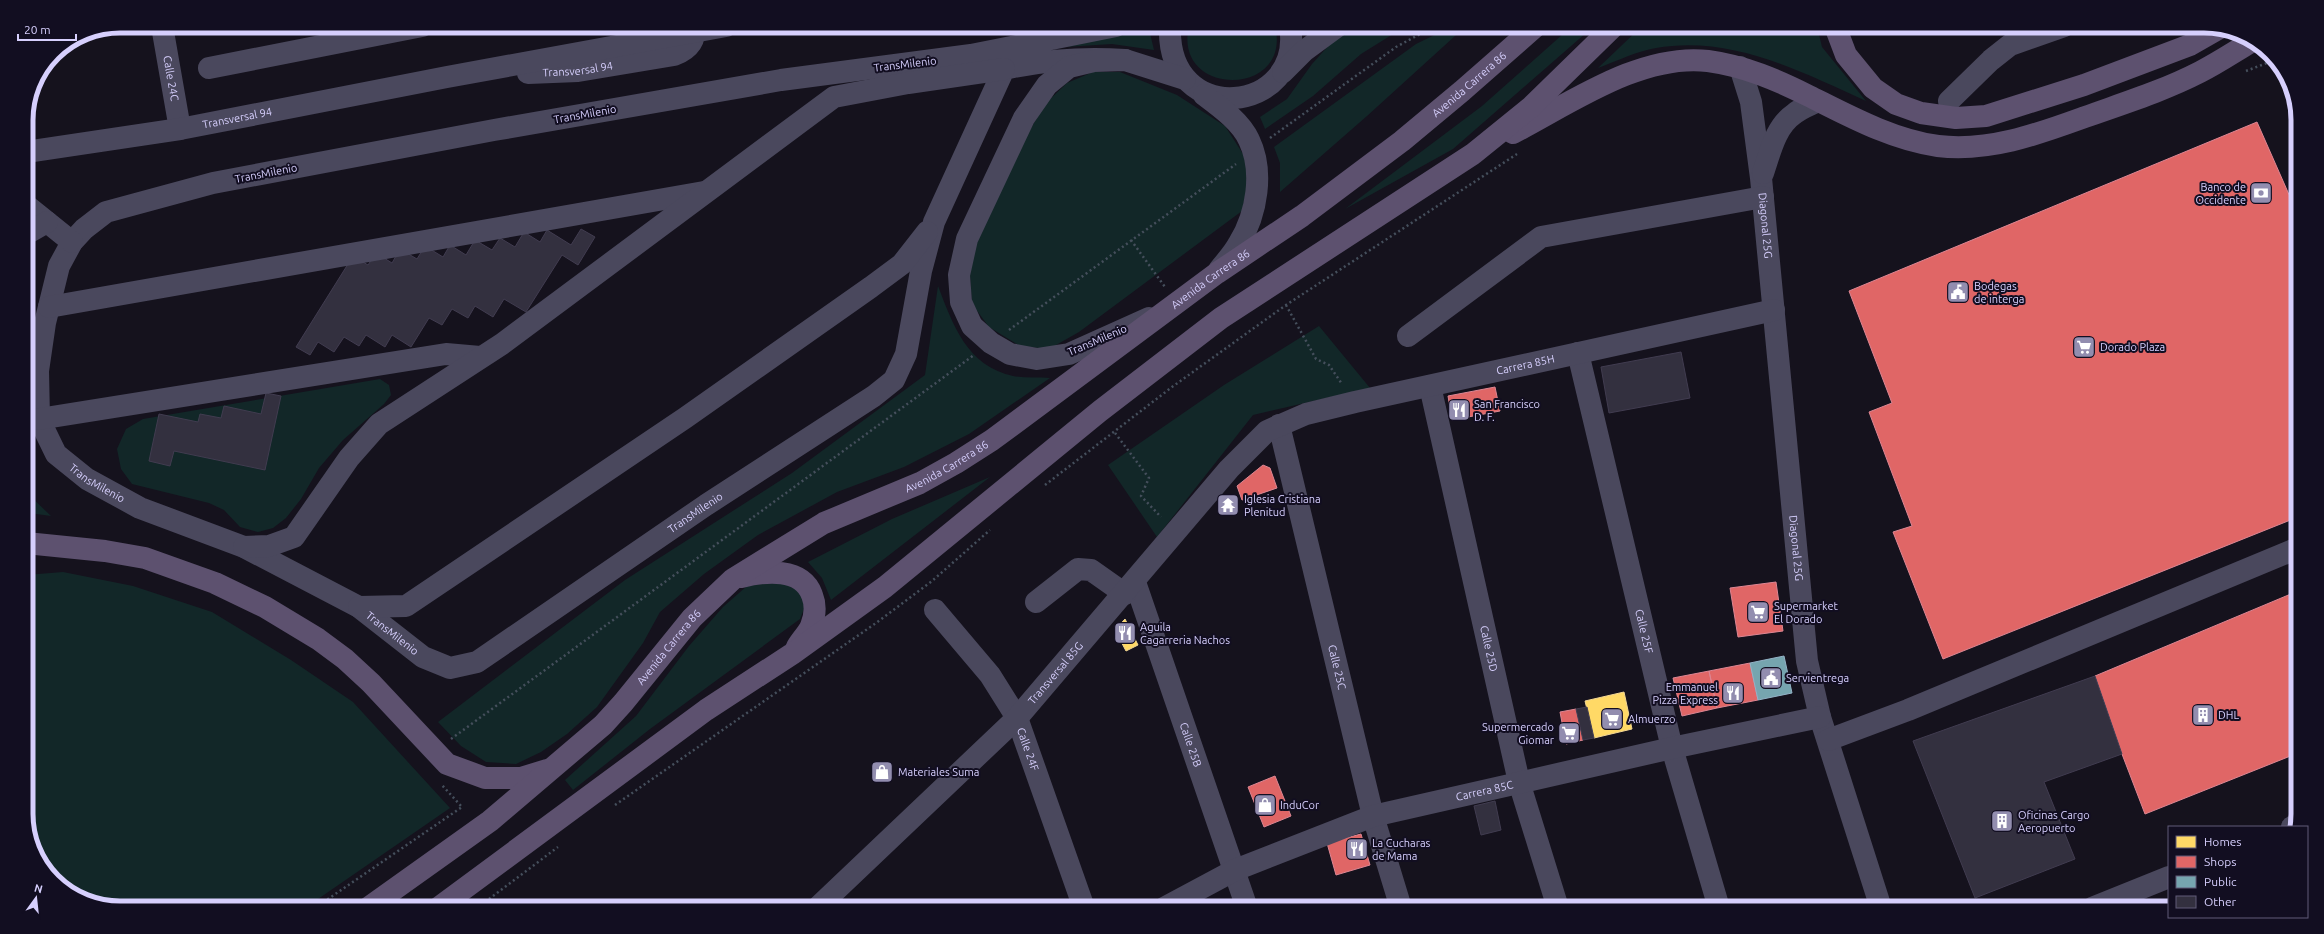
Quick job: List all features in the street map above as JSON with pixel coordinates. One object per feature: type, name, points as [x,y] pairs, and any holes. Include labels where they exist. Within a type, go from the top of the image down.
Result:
[{"type":"main road","name":"Avenida Carrera 86","points":[[378,901],[490,821],[603,725],[644,678],[692,618],[733,579],[824,523],[920,483],[956,463],[1043,404],[1217,273],[1302,216],[1402,140],[1462,91],[1528,33]]},
{"type":"main road","points":[[447,901],[706,710],[792,654],[885,587],[1088,421],[1221,318],[1473,154],[1531,107],[1607,33]]},
{"type":"main road","points":[[1838,33],[1846,55],[1873,88],[1896,104],[1921,113],[1956,118],[1986,116],[2084,85],[2190,45],[2210,34]]},
{"type":"main road","points":[[1473,154],[1637,71],[1681,61],[1707,61],[1740,67],[1763,74],[1887,132],[1915,141],[1960,148],[1998,144],[2044,132],[2163,89],[2201,72],[2247,44]]},
{"type":"main road","points":[[33,544],[97,550],[145,558],[215,583],[265,607],[318,639],[345,659],[371,683],[447,764],[485,778],[497,779],[521,778],[553,768]]},
{"type":"main road","points":[[733,579],[762,573],[780,573],[801,579],[809,587],[815,607],[811,626],[792,654]]},
{"type":"street","name":"Calle 24C","points":[[163,33],[180,129]]},
{"type":"street","points":[[209,68],[386,33]]},
{"type":"street","name":"Transversal 94","points":[[33,151],[180,129],[447,77],[578,71],[674,56],[686,50],[691,44],[693,33]]},
{"type":"street","name":"TransMilenio","points":[[1004,69],[934,222],[921,271],[906,354],[894,380],[874,396],[699,510],[477,662],[450,668],[423,657],[359,607],[244,547],[140,508],[87,479],[56,454],[39,419],[38,371],[49,307],[59,266],[72,242],[84,229],[106,212],[213,183],[494,130],[773,81],[971,55],[1080,33]]},
{"type":"street","points":[[1170,33],[1169,44],[1174,63],[1193,85],[1220,98],[1242,98],[1262,90],[1278,77],[1304,51],[1328,33]]},
{"type":"street","points":[[1278,77],[1288,59],[1292,39],[1291,33]]},
{"type":"street","points":[[1949,101],[1991,60],[2010,45],[2044,33]]},
{"type":"street","name":"TransMilenio","points":[[244,547],[269,546],[294,537],[349,458],[379,424],[480,358],[834,97],[908,83],[1004,69],[1042,61],[1097,58],[1125,60],[1193,85],[1229,115],[1249,139],[1259,176],[1252,213],[1240,243],[1217,273]]},
{"type":"street","name":"TransMilenio","points":[[1125,60],[1094,61],[1069,67],[1047,85],[1024,118],[967,239],[959,275],[962,302],[972,326],[991,343],[1010,354],[1037,359],[1069,354],[1173,306]]},
{"type":"street","name":"Diagonal 25G","points":[[1740,67],[1749,92],[1762,188],[1807,661],[1820,717],[1880,901]]},
{"type":"street","name":"Diagonal 25G","points":[[1762,188],[1776,135],[1784,122],[1794,114],[1818,101]]},
{"type":"street","points":[[1408,336],[1541,237],[1762,188]]},
{"type":"street","name":"TransMilenio","points":[[49,307],[708,191]]},
{"type":"street","points":[[33,211],[72,242]]},
{"type":"street","points":[[33,230],[47,222]]},
{"type":"street","name":"TransMilenio","points":[[359,607],[406,606],[478,559],[685,418],[902,264],[916,248],[934,222]]},
{"type":"street","name":"Carrera 85H","points":[[1279,425],[1306,414],[1355,402],[1774,310]]},
{"type":"street","name":"Calle 25F","points":[[1578,353],[1672,748],[1717,901]]},
{"type":"street","points":[[39,419],[446,354],[480,358]]},
{"type":"street","name":"Calle 25D","points":[[1430,386],[1519,782],[1556,901]]},
{"type":"street","name":"Transversal 85G","points":[[823,901],[1017,718],[1257,440],[1267,431],[1279,425]]},
{"type":"street","name":"Calle 25C","points":[[1279,425],[1373,816],[1399,901]]},
{"type":"street","points":[[1828,740],[1908,710],[2291,551]]},
{"type":"street","points":[[1036,602],[1078,570],[1085,568],[1130,588]]},
{"type":"street","name":"Calle 25B","points":[[1130,588],[1235,870],[1245,901]]},
{"type":"street","name":"Calle 24F","points":[[935,610],[990,675],[1017,718],[1082,901]]},
{"type":"street","name":"Carrera 85C","points":[[1177,901],[1235,870],[1373,816],[1672,748],[1820,717]]},
{"type":"street","points":[[2109,901],[2168,877]]},
{"type":"path","points":[[325,901],[462,807],[435,778],[456,755],[447,742],[1396,47],[1422,33]]},
{"type":"path","points":[[1040,489],[1115,433],[1172,387],[1286,305],[1522,150]]},
{"type":"path","points":[[1131,240],[1173,306]]},
{"type":"path","points":[[1286,305],[1316,359],[1329,365],[1355,402]]},
{"type":"path","points":[[1115,433],[1149,478],[1141,496],[1176,532]]},
{"type":"path","points":[[610,809],[876,623],[932,581],[991,529]]},
{"type":"path","points":[[486,901],[559,846]]},
{"type":"green space","points":[[1130,33],[1150,33],[1154,50],[1112,44],[1065,47]]},
{"type":"green space","points":[[1189,33],[1275,33],[1276,50],[1267,66],[1251,77],[1232,80],[1213,77],[1198,66],[1189,50]]},
{"type":"green space","points":[[1340,33],[1395,33],[1361,54],[1313,96],[1265,129],[1260,117],[1287,99],[1312,64]]},
{"type":"green space","points":[[1439,33],[1458,33],[1280,192],[1280,163],[1274,147],[1416,44]]},
{"type":"green space","points":[[1564,33],[1586,33],[1453,149],[1345,209],[1482,106]]},
{"type":"green space","points":[[1635,33],[1819,33],[1822,47],[1866,101],[1816,78],[1764,58],[1738,51],[1711,47],[1684,45],[1649,49],[1598,68]]},
{"type":"green space","points":[[1093,72],[1120,72],[1177,95],[1225,126],[1245,157],[1249,179],[1242,211],[1079,332],[1049,349],[1020,346],[989,327],[972,304],[970,275],[974,249],[1020,147],[1045,104],[1067,83]]},
{"type":"green space","points":[[938,286],[956,329],[973,353],[984,363],[997,371],[1013,376],[1050,378],[969,434],[904,467],[837,492],[758,535],[704,574],[660,612],[643,643],[597,707],[567,734],[541,752],[516,764],[486,762],[461,746],[438,722],[625,580],[792,473],[925,375]]},
{"type":"green space","points":[[1319,326],[1370,388],[1253,415],[1157,537],[1108,465],[1224,385]]},
{"type":"green space","points":[[380,379],[389,385],[391,395],[384,404],[343,440],[319,468],[301,499],[286,518],[273,528],[258,532],[240,527],[224,510],[209,503],[132,484],[121,469],[117,449],[126,429],[143,419]]},
{"type":"green space","points":[[990,477],[831,600],[822,578],[808,562],[892,519]]},
{"type":"green space","points":[[33,499],[51,516],[33,514]]},
{"type":"green space","points":[[63,572],[133,586],[212,612],[291,660],[353,702],[450,808],[315,901],[114,901],[92,896],[81,892],[72,886],[58,876],[51,867],[42,853],[33,820],[33,574]]},
{"type":"green space","points":[[780,581],[804,594],[805,606],[800,619],[650,729],[573,790],[565,780],[636,716],[689,646],[723,607],[747,586]]},
{"type":"building: Homes","points":[[1125,619],[1138,645],[1126,651],[1115,630]]},
{"type":"building: Homes","points":[[1624,692],[1632,729],[1594,738],[1585,701]]},
{"type":"building: Shops","name":"Dorado Plaza","points":[[2257,122],[2291,199],[2291,520],[1943,659],[1893,532],[1912,526],[1869,412],[1892,403],[1849,291]]},
{"type":"building: Shops","points":[[1495,387],[1500,411],[1452,420],[1448,396]]},
{"type":"building: Shops","points":[[1263,465],[1270,468],[1277,488],[1242,500],[1237,486]]},
{"type":"building: Shops","points":[[1776,582],[1783,631],[1738,637],[1730,588]]},
{"type":"building: Shops","name":"DHL","points":[[2291,594],[2291,756],[2145,814],[2095,676]]},
{"type":"building: Shops","points":[[1750,663],[1758,700],[1717,708],[1709,671]]},
{"type":"building: Shops","points":[[1709,671],[1717,708],[1682,716],[1673,678]]},
{"type":"building: Shops","points":[[1576,709],[1583,740],[1566,744],[1560,712]]},
{"type":"building: Shops","points":[[1275,776],[1291,816],[1264,827],[1248,787]]},
{"type":"building: Shops","points":[[1361,834],[1370,865],[1336,875],[1327,843]]},
{"type":"building: Public","name":"Servientrega","points":[[1784,656],[1792,693],[1758,700],[1750,663]]},
{"type":"building: Other","points":[[581,229],[595,237],[578,265],[562,255],[526,312],[504,299],[493,317],[475,306],[468,318],[452,309],[442,325],[429,318],[411,347],[392,335],[385,347],[366,335],[359,346],[344,337],[334,352],[318,342],[310,355],[296,347],[353,256],[368,265],[376,253],[392,263],[400,249],[417,259],[425,246],[443,257],[450,245],[466,255],[475,240],[492,250],[500,238],[515,247],[524,232],[540,242],[547,230],[571,245]]},
{"type":"building: Other","points":[[1681,352],[1690,398],[1609,413],[1601,367]]},
{"type":"building: Other","points":[[266,393],[281,396],[265,470],[174,451],[170,466],[149,461],[159,414],[198,422],[200,414],[221,418],[224,406],[261,414]]},
{"type":"building: Other","name":"Oficinas Cargo Aeropuerto","points":[[2095,676],[2122,754],[2044,782],[2075,859],[1975,898],[1913,741]]},
{"type":"building: Other","points":[[1587,707],[1594,738],[1583,740],[1576,709]]},
{"type":"building: Other","points":[[1495,801],[1501,830],[1481,835],[1474,806]]},
{"type":"place","name":"Banco de Occidente","points":[[2261,193]]},
{"type":"place","name":"Bodegas de interga","points":[[1958,292]]},
{"type":"place","name":"Dorado Plaza","points":[[2084,347]]},
{"type":"place","name":"San Francisco D. F.","points":[[1459,410]]},
{"type":"place","name":"Iglesia Cristiana Plenitud","points":[[1228,505]]},
{"type":"place","name":"Supermarket El Dorado","points":[[1758,612]]},
{"type":"place","name":"Aguila Cagarreria Nachos","points":[[1125,633]]},
{"type":"place","name":"Servientrega","points":[[1771,678]]},
{"type":"place","name":"Emmanuel Pizza Express","points":[[1733,693]]},
{"type":"place","name":"DHL","points":[[2203,715]]},
{"type":"place","name":"Almuerzo","points":[[1612,719]]},
{"type":"place","name":"Supermercado Giomar","points":[[1569,733]]},
{"type":"place","name":"Materiales Suma","points":[[882,772]]},
{"type":"place","name":"InduCor","points":[[1265,805]]},
{"type":"place","name":"Oficinas Cargo Aeropuerto","points":[[2002,821]]},
{"type":"place","name":"La Cucharas de Mama","points":[[1357,849]]}]
